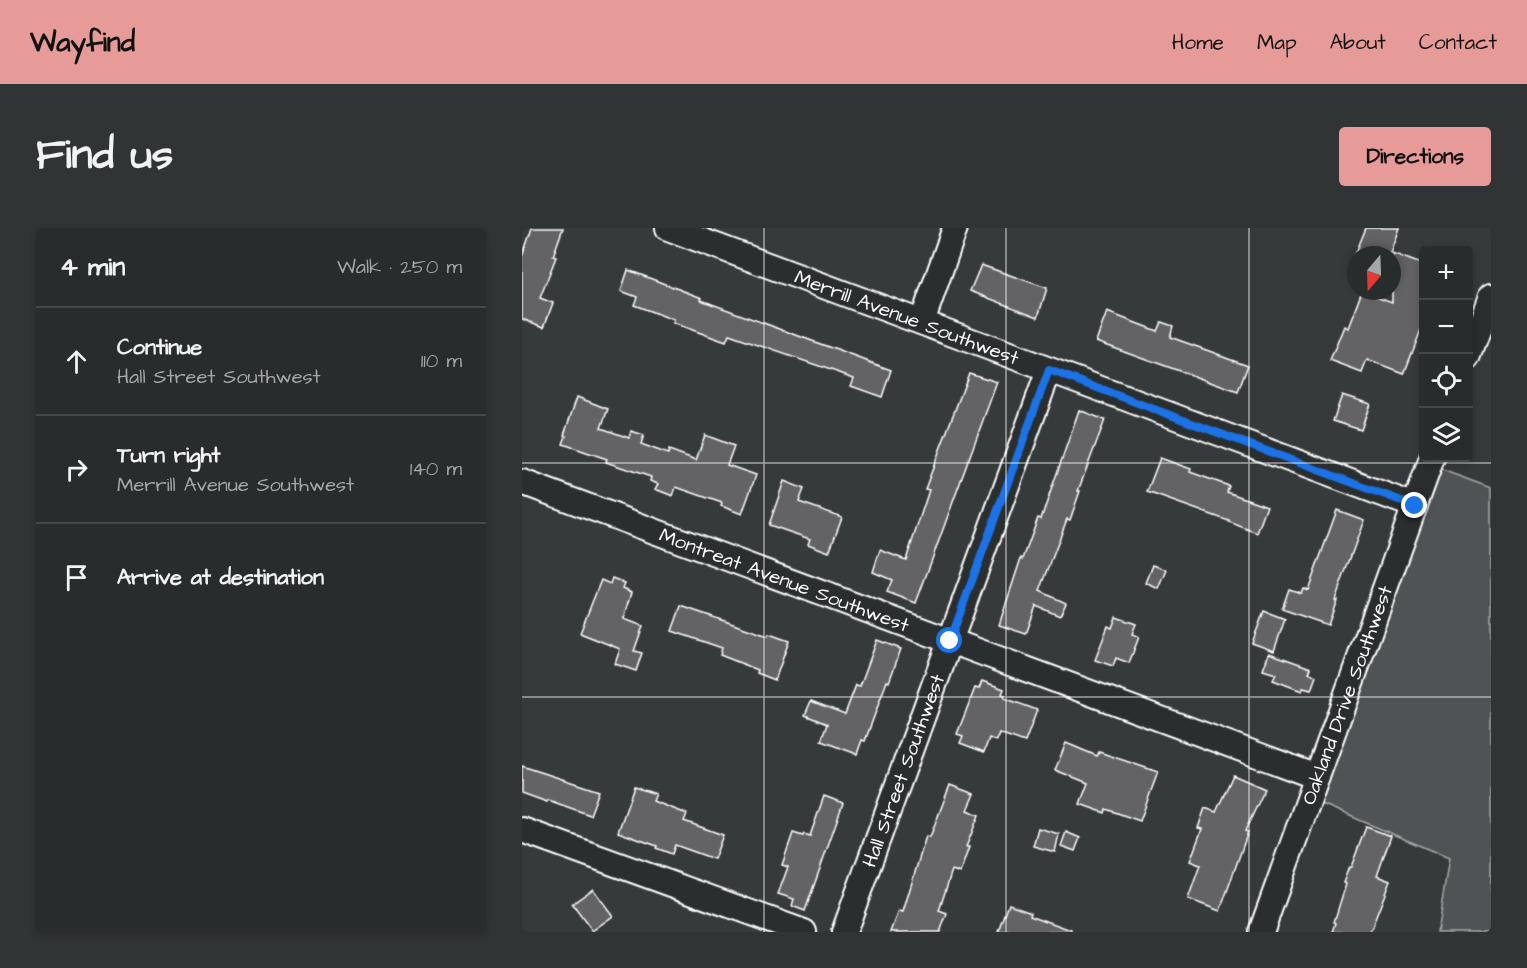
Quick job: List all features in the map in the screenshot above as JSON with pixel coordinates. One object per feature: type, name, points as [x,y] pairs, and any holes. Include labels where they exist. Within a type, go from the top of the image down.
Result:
[{"type":"street","name":"Merrill Avenue Southwest","points":[[668,228],[1415,506]]},
{"type":"street","points":[[922,322],[955,228]]},
{"type":"street","points":[[1479,345],[1491,296]]},
{"type":"street","name":"Hall Street Southwest","points":[[844,932],[1049,370]]},
{"type":"street","name":"Oakland Drive Southwest","points":[[1261,932],[1431,462]]},
{"type":"street","name":"Montreat Avenue Southwest","points":[[522,482],[1317,777]]},
{"type":"street","points":[[522,830],[804,932]]},
{"type":"shaded area","points":[[1434,467],[1491,488],[1491,932],[1437,932],[1449,858],[1310,799]]},
{"type":"building","points":[[532,228],[563,228],[553,256],[556,257],[540,298],[553,303],[544,327],[522,319],[522,257]]},
{"type":"building","points":[[1366,228],[1399,228],[1392,246],[1359,246]]},
{"type":"building","points":[[1401,256],[1419,263],[1419,335],[1404,374],[1367,360],[1362,373],[1330,361],[1344,326],[1348,328],[1359,300],[1392,302],[1392,300],[1401,300]]},
{"type":"building","points":[[981,265],[1047,288],[1038,317],[970,291]]},
{"type":"building","points":[[628,270],[702,298],[701,300],[891,370],[882,397],[851,386],[854,378],[729,335],[726,342],[673,323],[674,320],[634,305],[637,297],[621,291]]},
{"type":"building","points":[[1107,312],[1157,331],[1161,322],[1173,326],[1170,337],[1248,365],[1238,392],[1096,341]]},
{"type":"building","points":[[969,373],[997,382],[916,603],[887,592],[892,580],[873,572],[880,550],[906,560],[929,490],[925,489]]},
{"type":"building","points":[[1342,395],[1370,404],[1361,430],[1333,421]]},
{"type":"building","points":[[577,397],[608,409],[601,428],[629,438],[631,431],[644,435],[641,444],[668,454],[669,450],[696,460],[705,435],[734,446],[727,465],[756,475],[742,514],[721,506],[722,503],[676,487],[673,496],[655,489],[658,484],[650,481],[651,477],[563,444]]},
{"type":"building","points":[[1079,410],[1105,420],[1078,491],[1080,491],[1070,520],[1067,519],[1040,591],[1066,603],[1060,616],[1036,606],[1026,634],[999,625],[1021,558],[1023,559],[1038,518],[1041,519]]},
{"type":"building","points":[[1160,458],[1229,486],[1227,492],[1267,506],[1257,533],[1147,492]]},
{"type":"building","points":[[784,481],[804,489],[799,502],[842,517],[829,552],[808,544],[810,539],[769,525]]},
{"type":"building","points":[[1337,510],[1364,520],[1328,625],[1282,609],[1289,589],[1301,593],[1303,588],[1308,590]]},
{"type":"building","points":[[1153,565],[1167,570],[1159,589],[1146,583]]},
{"type":"building","points":[[612,578],[625,583],[623,588],[632,592],[624,619],[643,626],[634,651],[642,653],[636,671],[615,664],[620,649],[580,633],[601,580],[610,584]]},
{"type":"building","points":[[681,606],[789,641],[775,680],[757,673],[758,670],[720,655],[722,648],[672,631]]},
{"type":"building","points":[[1264,611],[1285,619],[1274,651],[1252,643]]},
{"type":"building","points":[[1116,617],[1136,624],[1132,634],[1139,637],[1129,663],[1116,658],[1113,666],[1095,660],[1108,626],[1112,628]]},
{"type":"building","points":[[877,640],[901,649],[865,741],[862,740],[857,754],[821,741],[827,724],[805,715],[811,701],[845,714],[856,685],[860,686]]},
{"type":"building","points":[[1269,653],[1311,668],[1309,673],[1316,676],[1311,690],[1303,688],[1302,691],[1273,680],[1276,674],[1263,670]]},
{"type":"building","points":[[982,681],[1004,689],[1002,694],[1005,695],[1004,698],[1037,710],[1025,742],[999,733],[996,741],[989,738],[984,752],[960,743],[963,736],[957,734],[975,688],[979,689]]},
{"type":"building","points":[[1066,743],[1097,756],[1099,752],[1158,772],[1140,821],[1106,809],[1105,813],[1080,804],[1088,783],[1055,770]]},
{"type":"building","points":[[522,766],[599,791],[590,815],[522,793]]},
{"type":"building","points":[[1233,775],[1265,789],[1245,831],[1248,832],[1220,911],[1188,899],[1200,865],[1190,861],[1202,829],[1198,828],[1205,808],[1216,812]]},
{"type":"building","points":[[950,785],[974,794],[967,810],[979,815],[966,847],[969,847],[960,873],[952,870],[939,911],[947,914],[940,932],[891,932],[899,911],[903,912],[926,836],[930,837]]},
{"type":"building","points":[[634,787],[656,794],[653,801],[687,814],[684,821],[723,835],[714,859],[675,845],[672,854],[618,832]]},
{"type":"building","points":[[824,796],[843,803],[805,911],[792,906],[794,899],[778,894],[788,867],[782,865],[793,833],[810,836]]},
{"type":"building","points":[[1366,827],[1391,836],[1377,876],[1390,881],[1370,932],[1333,932],[1346,884],[1343,883]]},
{"type":"building","points":[[1038,828],[1059,834],[1055,852],[1033,846]]},
{"type":"building","points":[[1066,832],[1080,838],[1075,851],[1061,846]]},
{"type":"building","points":[[593,889],[613,916],[592,931],[572,904]]},
{"type":"building","points":[[1009,904],[1031,912],[1030,915],[1071,930],[1071,932],[999,932]]},
{"type":"route","points":[[950,641],[1049,370],[1415,506]]}]
